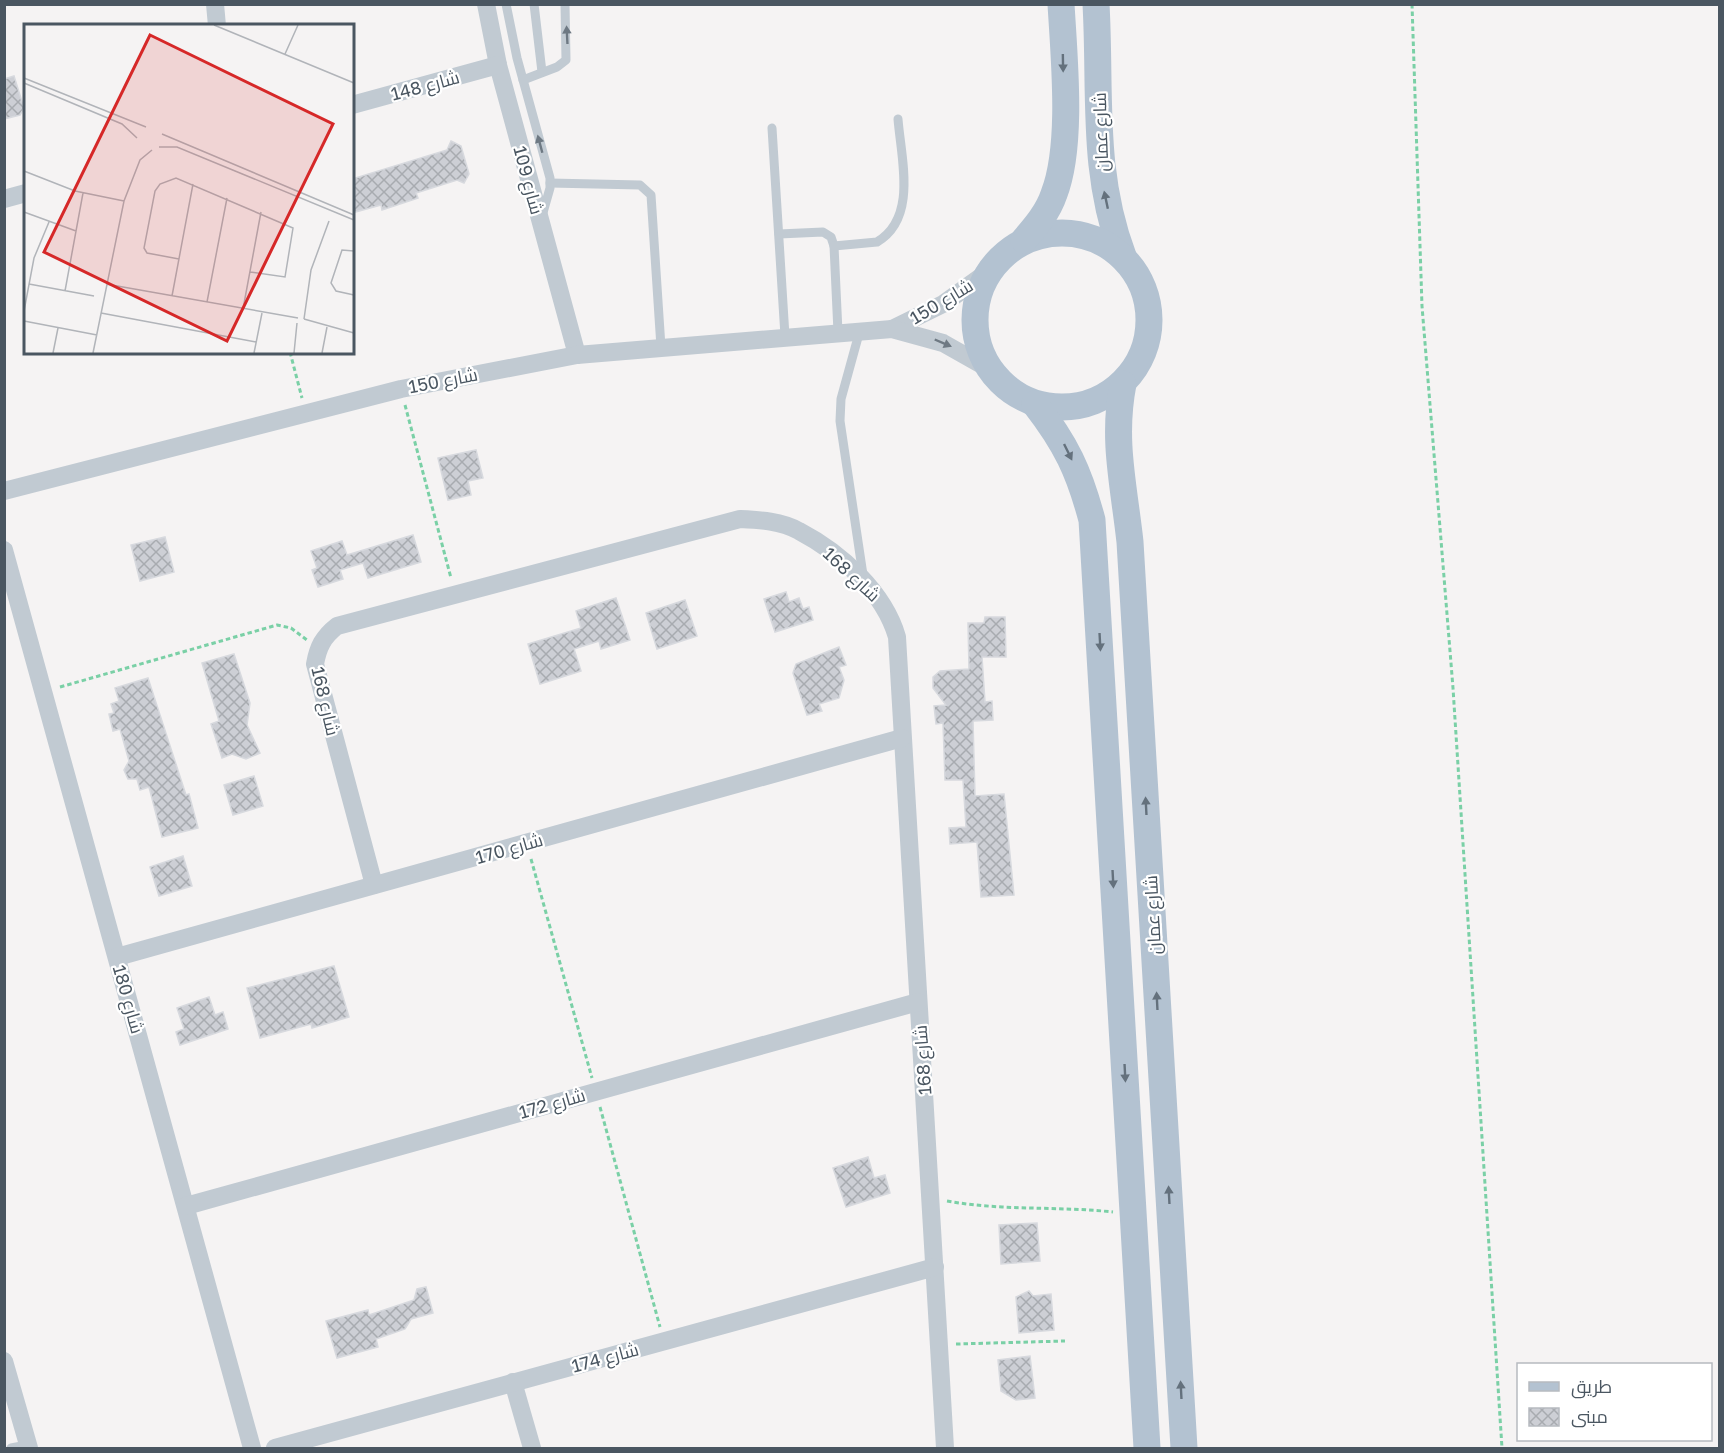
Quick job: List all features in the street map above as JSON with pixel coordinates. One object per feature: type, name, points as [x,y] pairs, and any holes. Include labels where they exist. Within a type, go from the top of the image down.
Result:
[{"type":"main road","name":"شارع عمان","points":[[1024,240],[1041,219],[1050,203],[1061,168],[1064,100],[1061,4]]},
{"type":"main road","name":"شارع عمان","points":[[1096,4],[1101,171],[1110,219],[1123,256]]},
{"type":"main road","points":[[1049,232],[1076,233],[1101,241],[1123,256],[1142,286],[1150,320],[1147,343],[1138,365],[1123,384],[1104,397],[1082,406],[1058,408],[1035,404],[1010,390],[989,369],[978,346],[974,320],[978,295],[988,271],[1004,253],[1024,240],[1049,232]]},
{"type":"main road","name":"شارع عمان","points":[[1123,384],[1118,410],[1118,464],[1131,550],[1184,1449]]},
{"type":"main road","name":"شارع عمان","points":[[1035,404],[1062,438],[1081,478],[1092,520],[1147,1449]]},
{"type":"street","points":[[215,4],[217,24]]},
{"type":"street","name":"شارع 109","points":[[486,4],[498,65],[577,355]]},
{"type":"street","name":"شارع 148","points":[[354,104],[498,65]]},
{"type":"street","points":[[4,199],[24,194]]},
{"type":"street","name":"شارع 150","points":[[892,329],[943,304],[988,271]]},
{"type":"street","name":"شارع 150","points":[[4,491],[306,411],[401,389],[577,355],[785,336],[892,329],[943,343],[989,369]]},
{"type":"street","name":"شارع 168","points":[[374,885],[315,664],[318,649],[325,636],[338,626],[740,519],[770,521],[798,530],[823,546],[864,580],[879,596],[891,616],[897,637],[945,1449]]},
{"type":"street","name":"شارع 180","points":[[4,550],[252,1449]]},
{"type":"street","name":"شارع 170","points":[[117,957],[902,738]]},
{"type":"street","name":"شارع 172","points":[[186,1206],[918,1002]]},
{"type":"street","name":"شارع 174","points":[[275,1449],[935,1267]]},
{"type":"street","points":[[4,1361],[22,1447]]},
{"type":"street","points":[[513,1382],[532,1449]]},
{"type":"lane","points":[[506,4],[550,183],[540,221]]},
{"type":"lane","points":[[534,4],[542,72]]},
{"type":"lane","points":[[523,80],[566,60],[565,4]]},
{"type":"lane","points":[[834,246],[877,243],[900,217],[904,196],[898,119]]},
{"type":"lane","points":[[772,128],[785,336]]},
{"type":"lane","points":[[550,183],[640,185],[651,195],[661,347]]},
{"type":"lane","points":[[779,234],[823,232],[831,237],[834,246],[838,332]]},
{"type":"lane","points":[[860,330],[841,399],[840,422],[864,580]]},
{"type":"path","points":[[1412,4],[1422,306],[1454,688],[1502,1449]]},
{"type":"path","points":[[291,354],[306,411]]},
{"type":"path","points":[[401,389],[455,594]]},
{"type":"path","points":[[43,691],[277,625],[291,628],[318,649]]},
{"type":"path","points":[[930,1197],[994,1208],[1063,1207],[1133,1215]]},
{"type":"path","points":[[939,1344],[1065,1341]]},
{"type":"building","points":[[14,76],[24,108],[20,115],[4,119],[4,79]]},
{"type":"building","points":[[451,141],[461,146],[469,174],[464,183],[457,180],[416,193],[418,198],[382,210],[381,205],[354,212],[354,178],[447,150]]},
{"type":"building","points":[[476,450],[483,478],[468,481],[471,495],[448,500],[438,458]]},
{"type":"building","points":[[413,535],[421,562],[368,578],[363,563],[340,570],[343,579],[318,587],[312,570],[317,568],[311,551],[342,541],[347,555]]},
{"type":"building","points":[[165,537],[174,572],[140,581],[131,545]]},
{"type":"building","points":[[786,592],[789,602],[799,598],[803,609],[809,607],[813,620],[775,632],[764,599]]},
{"type":"building","points":[[616,598],[630,640],[601,649],[599,641],[574,649],[581,671],[540,684],[528,644],[581,628],[576,611]]},
{"type":"building","points":[[685,600],[697,636],[657,649],[646,613]]},
{"type":"building","points":[[985,617],[1005,617],[1006,657],[982,657],[985,702],[992,701],[993,720],[973,721],[975,796],[1004,794],[1014,895],[981,897],[977,842],[950,844],[949,828],[966,827],[963,780],[945,780],[943,723],[936,724],[934,706],[946,705],[933,688],[933,677],[940,671],[969,669],[968,623],[984,623]]},
{"type":"building","points":[[839,647],[846,665],[839,667],[844,680],[839,698],[819,704],[822,711],[807,715],[793,673],[796,664]]},
{"type":"building","points":[[234,654],[250,703],[247,725],[260,753],[246,759],[232,754],[222,758],[211,724],[219,721],[202,663]]},
{"type":"building","points":[[148,678],[186,795],[189,794],[198,828],[162,837],[149,787],[140,790],[137,779],[128,779],[124,770],[129,761],[120,729],[113,731],[109,714],[114,713],[111,704],[119,701],[115,688]]},
{"type":"building","points":[[254,776],[263,806],[233,815],[224,785]]},
{"type":"building","points":[[183,856],[192,886],[159,896],[150,867]]},
{"type":"building","points":[[334,966],[349,1017],[312,1028],[311,1024],[260,1038],[247,988]]},
{"type":"building","points":[[209,997],[215,1015],[223,1012],[228,1029],[180,1045],[176,1032],[184,1029],[177,1008]]},
{"type":"building","points":[[868,1157],[874,1178],[885,1175],[890,1193],[846,1207],[833,1168]]},
{"type":"building","points":[[1037,1223],[1040,1261],[1001,1264],[999,1225]]},
{"type":"building","points":[[426,1287],[433,1313],[411,1319],[405,1329],[376,1339],[378,1347],[337,1358],[326,1321],[368,1310],[369,1315],[414,1300],[417,1289]]},
{"type":"building","points":[[1029,1291],[1033,1296],[1051,1294],[1054,1330],[1019,1333],[1016,1297]]},
{"type":"building","points":[[1030,1356],[1035,1398],[1016,1400],[1001,1391],[998,1360]]}]
